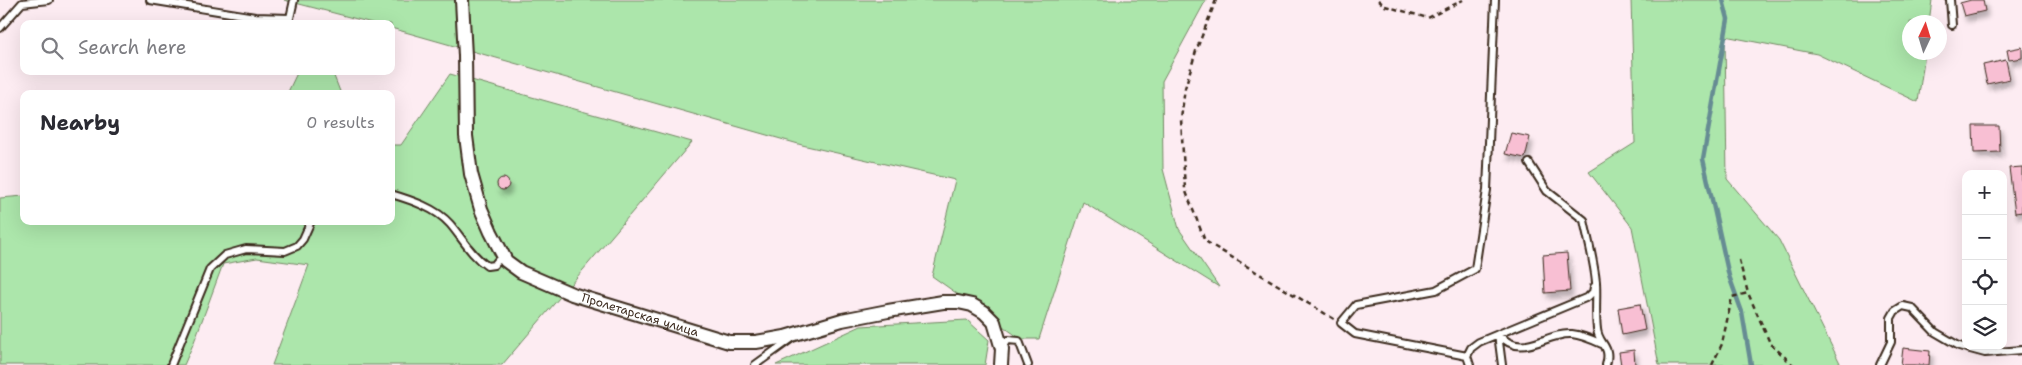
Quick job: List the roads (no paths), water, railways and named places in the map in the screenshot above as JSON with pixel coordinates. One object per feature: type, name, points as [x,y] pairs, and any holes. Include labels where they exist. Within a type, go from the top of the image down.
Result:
[{"type":"street","points":[[462,0],[466,136],[471,174],[481,209],[506,261]]},
{"type":"street","name":"Пролетарская улица","points":[[506,261],[521,272],[572,294],[729,342],[756,342],[842,320],[943,302],[958,302],[972,305],[984,312],[994,322],[1002,349],[1001,365]]},
{"type":"lane","points":[[0,28],[22,3],[48,0]]},
{"type":"lane","points":[[150,0],[255,17],[290,18],[294,0]]},
{"type":"lane","points":[[1468,356],[1355,334],[1341,323],[1356,305],[1436,290],[1475,269],[1487,190],[1495,0]]},
{"type":"lane","points":[[1950,0],[1952,25]]},
{"type":"lane","points":[[1528,163],[1547,191],[1584,220],[1596,281],[1597,330],[1600,339],[1606,345],[1608,358],[1606,365]]},
{"type":"lane","points":[[395,195],[427,207],[449,222],[470,249],[487,266],[494,265],[498,260],[506,261]]},
{"type":"lane","points":[[171,365],[210,270],[225,255],[246,249],[285,251],[296,246],[303,239],[309,225]]},
{"type":"lane","points":[[1470,365],[1468,356],[1471,348],[1479,342],[1588,296],[1593,292],[1596,281]]},
{"type":"lane","points":[[1880,365],[1891,342],[1891,318],[1895,311],[1903,306],[1912,308],[1935,332],[1959,346],[1985,353],[2022,350]]},
{"type":"lane","points":[[755,365],[800,332]]},
{"type":"lane","points":[[1498,334],[1506,342],[1517,345],[1544,342],[1555,337],[1572,334],[1606,345]]},
{"type":"lane","points":[[1498,334],[1502,365]]},
{"type":"lane","points":[[1002,349],[1008,340],[1019,342],[1028,365]]},
{"type":"waterway","points":[[1723,0],[1728,19],[1703,159],[1729,276],[1742,312],[1751,365]]}]
